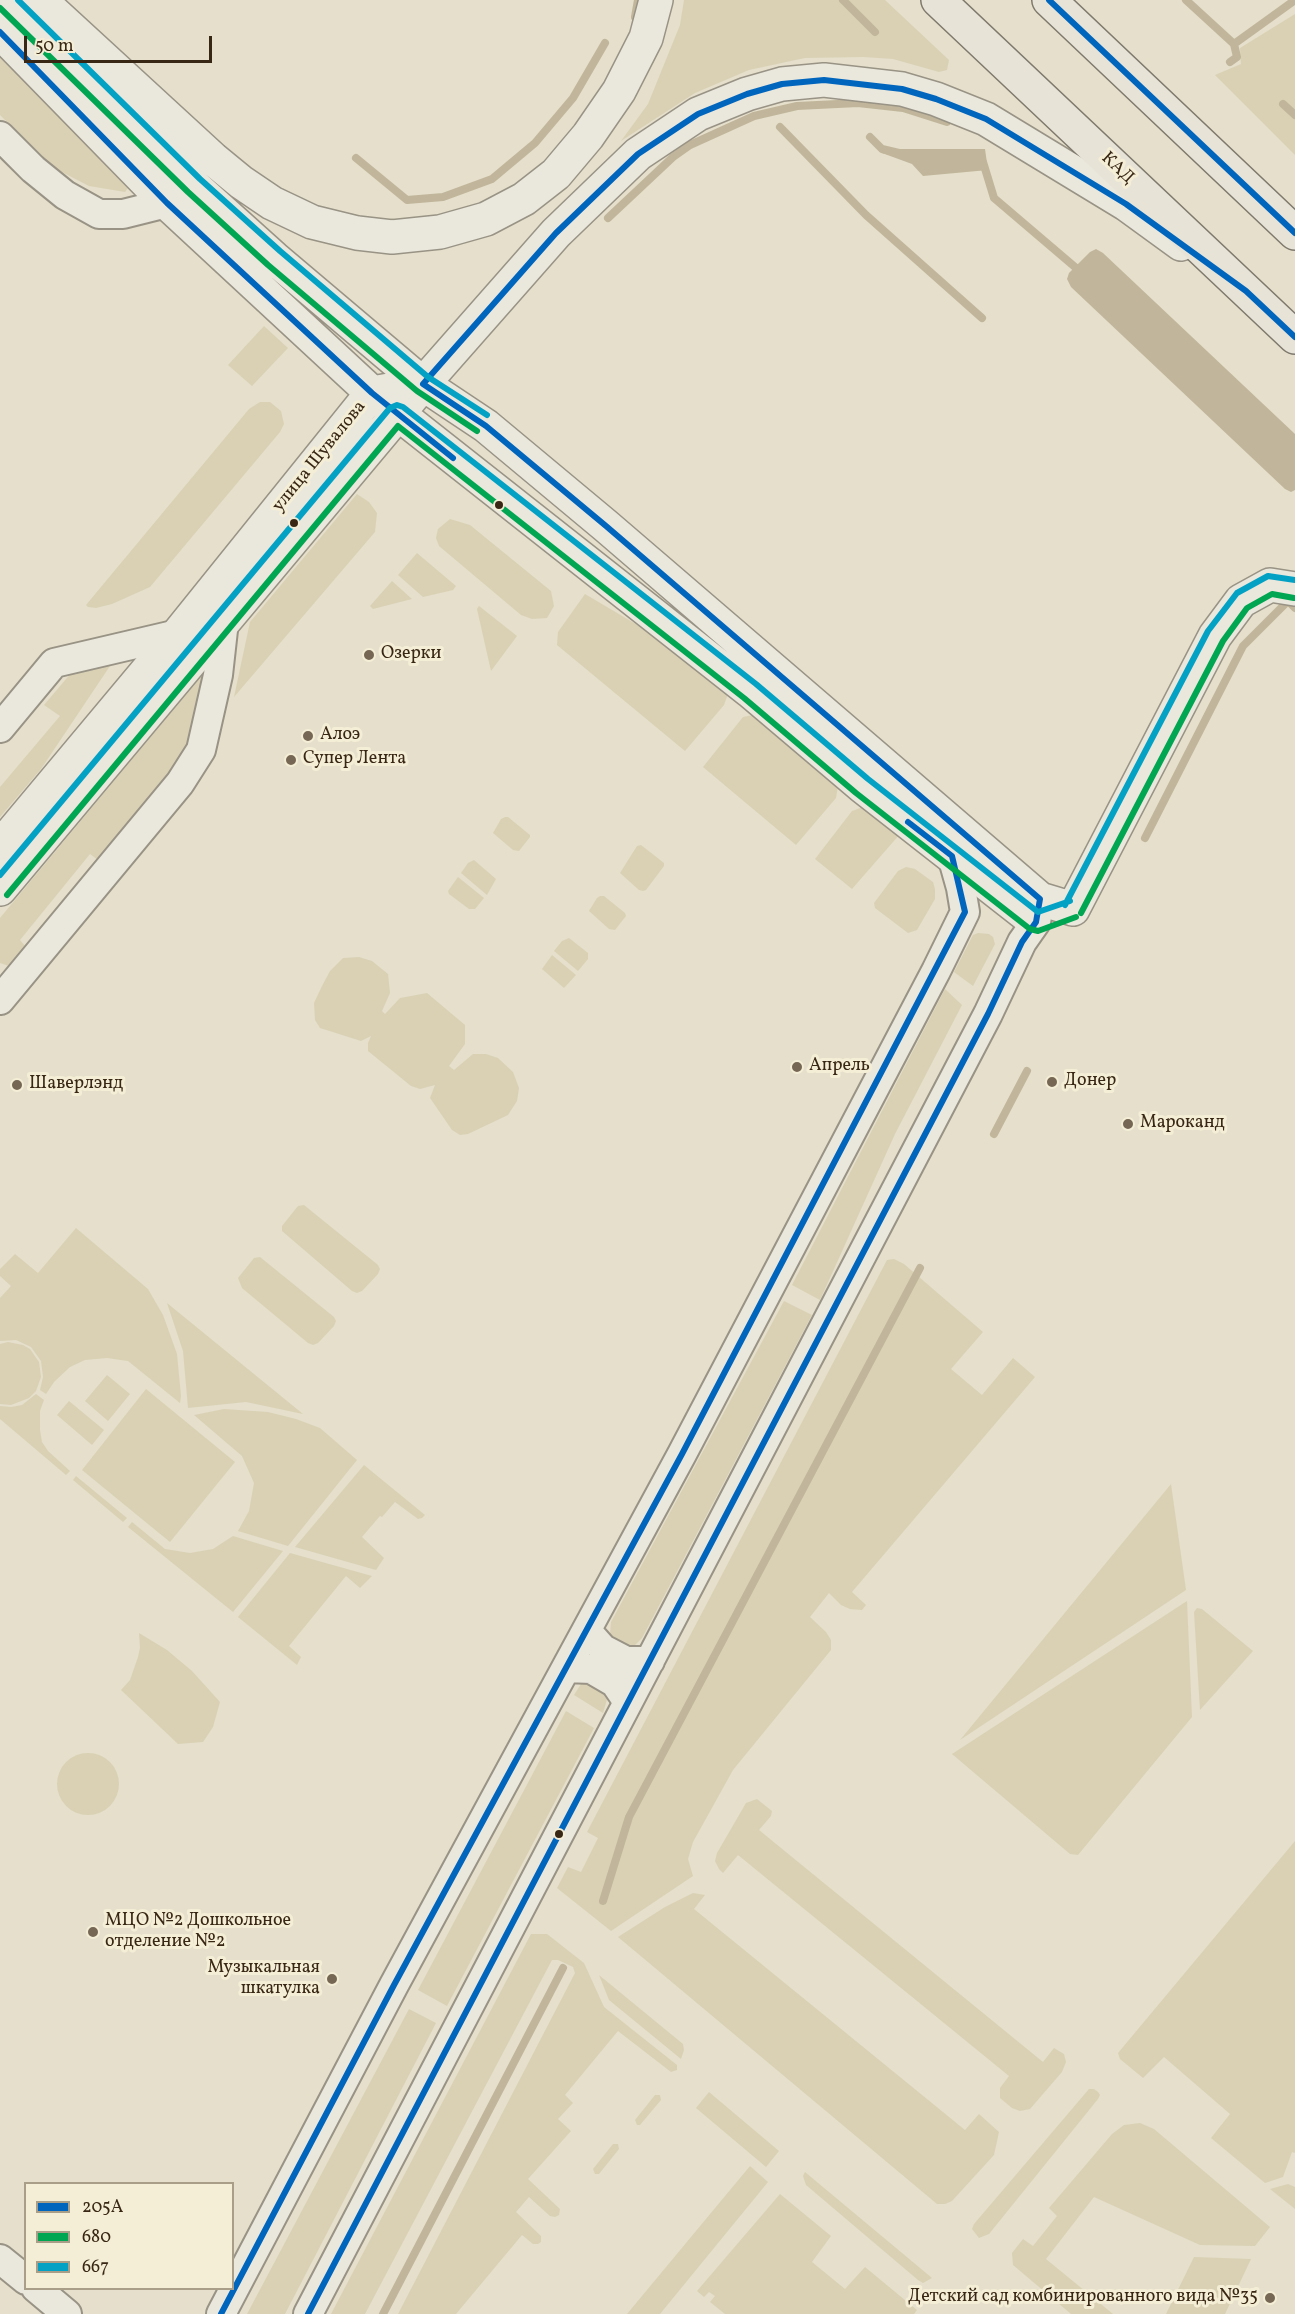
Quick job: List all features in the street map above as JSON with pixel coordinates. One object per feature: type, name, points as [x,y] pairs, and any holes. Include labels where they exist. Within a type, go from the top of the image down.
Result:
[{"type":"highway","name":"КАД","points":[[938,0],[1295,337]]},
{"type":"highway","points":[[1049,0],[1295,233]]},
{"type":"street","points":[[5,0],[194,186],[274,258],[423,384],[486,426],[598,518],[1033,921]]},
{"type":"street","points":[[40,0],[213,159],[272,204],[312,222],[357,233],[392,237],[440,232],[486,219],[524,199],[556,174],[588,136],[619,91],[646,38],[656,0]]},
{"type":"street","points":[[0,33],[167,203],[372,393],[750,691],[862,786],[1033,921]]},
{"type":"street","points":[[423,384],[556,233],[639,154],[698,114],[747,94],[782,84],[825,80],[902,89],[936,99],[986,119],[1126,204],[1246,291]]},
{"type":"street","points":[[0,136],[33,169],[65,195],[99,214],[123,214],[167,203]]},
{"type":"street","name":"улица Шувалова","points":[[0,847],[178,634],[372,393],[423,384]]},
{"type":"street","name":"улица Шувалова","points":[[0,889],[423,384]]},
{"type":"street","points":[[965,912],[984,905],[1000,905],[1014,913],[1023,926],[1073,909],[1215,636],[1241,601],[1270,585],[1295,589]]},
{"type":"street","points":[[0,1000],[180,783],[201,750],[218,675],[224,621]]},
{"type":"street","points":[[0,728],[54,663],[178,634]]},
{"type":"street","points":[[234,2289],[388,1995],[587,1631],[731,1361],[965,912],[952,856]]},
{"type":"street","points":[[308,2314],[988,1014],[1033,921]]},
{"type":"street","points":[[587,1631],[603,1649],[627,1661],[650,1660]]},
{"type":"street","points":[[566,1668],[591,1669],[615,1683],[628,1702]]},
{"type":"street","points":[[0,2259],[24,2278]]},
{"type":"street","points":[[37,2290],[67,2314]]},
{"type":"street","points":[[221,2314],[234,2290]]},
{"type":"shaded area","points":[[684,0],[885,0],[949,60],[947,70],[939,72],[893,59],[863,57],[805,58],[749,70],[695,93],[621,141],[648,104],[680,25]]},
{"type":"shaded area","points":[[1295,14],[1295,155],[1215,75],[1241,64],[1240,48]]},
{"type":"shaded area","points":[[0,44],[128,183],[125,192],[89,186],[54,168],[0,115]]},
{"type":"shaded area","points":[[892,149],[985,149],[988,170],[923,176],[912,164],[882,153]]},
{"type":"shaded area","points":[[1096,249],[1103,253],[1295,434],[1295,490],[1291,492],[1285,489],[1071,287],[1067,279],[1069,273]]},
{"type":"shaded area","points":[[264,326],[288,348],[252,386],[228,365]]},
{"type":"shaded area","points":[[260,402],[270,402],[281,411],[284,424],[280,432],[150,587],[112,604],[96,608],[88,607],[86,605],[249,409]]},
{"type":"shaded area","points":[[357,494],[369,502],[377,513],[375,532],[234,697],[250,622]]},
{"type":"shaded area","points":[[450,519],[470,525],[551,591],[554,606],[547,618],[532,619],[521,615],[439,546],[436,538],[438,529]]},
{"type":"shaded area","points":[[417,553],[456,586],[453,590],[423,597],[398,575]]},
{"type":"shaded area","points":[[392,581],[412,599],[373,609],[370,606]]},
{"type":"shaded area","points":[[585,594],[678,649],[728,694],[724,705],[685,751],[557,645],[558,632]]},
{"type":"shaded area","points":[[479,606],[517,636],[491,671],[477,609]]},
{"type":"shaded area","points":[[114,660],[41,769],[0,817],[0,787],[60,716],[44,705],[72,672]]},
{"type":"shaded area","points":[[204,675],[193,734],[181,762],[98,860],[90,854],[20,940],[25,946],[9,966],[0,963],[0,918]]},
{"type":"shaded area","points":[[753,715],[838,786],[836,798],[796,845],[703,767],[743,717]]},
{"type":"shaded area","points":[[863,807],[900,834],[852,889],[815,859],[852,811]]},
{"type":"shaded area","points":[[505,817],[530,835],[519,851],[513,850],[493,833],[501,819]]},
{"type":"shaded area","points":[[641,845],[664,863],[646,890],[643,891],[620,873],[637,846]]},
{"type":"shaded area","points":[[474,860],[496,879],[487,895],[461,873],[468,863]]},
{"type":"shaded area","points":[[906,867],[915,869],[933,882],[935,889],[935,899],[917,930],[908,933],[875,908],[874,903],[898,871]]},
{"type":"shaded area","points":[[458,877],[484,898],[475,909],[469,909],[449,894],[448,891]]},
{"type":"shaded area","points":[[600,896],[604,896],[625,913],[626,916],[615,930],[609,929],[589,911]]},
{"type":"shaded area","points":[[989,934],[993,937],[995,944],[973,986],[954,972],[973,935]]},
{"type":"shaded area","points":[[569,938],[588,953],[588,959],[578,971],[554,951],[562,941]]},
{"type":"shaded area","points":[[552,955],[576,975],[564,988],[542,969]]},
{"type":"shaded area","points":[[359,957],[372,961],[388,974],[390,993],[382,1011],[385,1014],[400,998],[427,993],[465,1025],[465,1044],[449,1066],[454,1070],[473,1054],[486,1054],[498,1058],[513,1072],[519,1088],[517,1101],[508,1115],[468,1134],[460,1135],[452,1130],[430,1098],[435,1085],[420,1089],[411,1086],[368,1051],[371,1036],[361,1041],[320,1028],[315,1020],[314,1003],[330,971],[343,958]]},
{"type":"shaded area","points":[[945,989],[962,1005],[895,1134],[820,1300],[792,1285]]},
{"type":"shaded area","points":[[304,1205],[378,1265],[380,1269],[378,1274],[362,1291],[357,1293],[352,1291],[282,1231],[282,1226],[298,1206]]},
{"type":"shaded area","points":[[76,1228],[148,1289],[163,1315],[177,1354],[180,1403],[128,1361],[107,1358],[85,1360],[70,1367],[54,1382],[46,1394],[40,1390],[43,1377],[41,1361],[31,1347],[16,1340],[0,1341],[0,1298],[11,1286],[0,1276],[0,1269],[15,1254],[38,1273]]},
{"type":"shaded area","points":[[260,1257],[334,1317],[336,1321],[334,1326],[318,1343],[313,1345],[308,1343],[242,1288],[238,1278],[254,1258]]},
{"type":"shaded area","points":[[894,1259],[904,1264],[983,1332],[951,1369],[982,1395],[1013,1358],[1035,1377],[852,1592],[866,1605],[862,1610],[850,1609],[841,1605],[829,1593],[810,1617],[826,1632],[831,1640],[831,1650],[733,1770],[693,1842],[688,1859],[693,1876],[611,1931],[557,1888],[568,1867],[581,1872],[598,1838],[587,1832],[887,1260]]},
{"type":"shaded area","points":[[784,1301],[812,1315],[642,1638],[633,1647],[625,1648],[612,1641],[611,1622]]},
{"type":"shaded area","points":[[167,1303],[303,1414],[246,1402],[188,1408],[183,1351]]},
{"type":"shaded area","points":[[8,1342],[30,1349],[39,1362],[41,1377],[36,1391],[29,1398],[11,1405],[0,1404],[0,1344]]},
{"type":"shaded area","points":[[107,1375],[130,1394],[108,1421],[85,1401]]},
{"type":"shaded area","points":[[146,1389],[235,1462],[170,1542],[82,1470]]},
{"type":"shaded area","points":[[36,1394],[44,1400],[40,1411],[42,1442],[48,1451],[70,1471],[66,1475],[0,1419],[0,1406],[22,1405]]},
{"type":"shaded area","points":[[69,1401],[104,1430],[92,1445],[57,1415]]},
{"type":"shaded area","points":[[224,1409],[268,1412],[320,1428],[357,1460],[288,1546],[238,1531],[249,1511],[254,1483],[242,1456],[194,1415]]},
{"type":"shaded area","points":[[364,1465],[425,1515],[418,1519],[395,1502],[382,1517],[380,1516],[362,1537],[384,1558],[376,1570],[295,1547]]},
{"type":"shaded area","points":[[76,1476],[127,1518],[123,1522],[73,1480]]},
{"type":"shaded area","points":[[1171,1484],[1186,1590],[960,1740]]},
{"type":"shaded area","points":[[132,1522],[165,1549],[190,1553],[213,1549],[233,1536],[283,1551],[233,1612],[128,1527]]},
{"type":"shaded area","points":[[290,1553],[372,1576],[360,1588],[346,1576],[289,1646],[301,1657],[297,1665],[238,1617]]},
{"type":"shaded area","points":[[1187,1601],[1192,1717],[1078,1855],[1070,1854],[952,1754]]},
{"type":"shaded area","points":[[1197,1608],[1202,1609],[1253,1651],[1200,1710],[1194,1612]]},
{"type":"shaded area","points":[[139,1633],[167,1650],[192,1671],[220,1702],[213,1727],[203,1742],[178,1744],[121,1690],[130,1680],[138,1657]]},
{"type":"shaded area","points":[[592,1680],[608,1696],[603,1713],[574,1695],[581,1684]]},
{"type":"shaded area","points":[[566,1711],[594,1728],[447,2006],[418,1990]]},
{"type":"shaded area","points":[[88,1753],[110,1762],[119,1784],[110,1806],[88,1815],[66,1806],[57,1784],[66,1762]]},
{"type":"shaded area","points":[[757,1799],[772,1811],[771,1816],[759,1830],[1043,2062],[1054,2048],[1064,2054],[1066,2062],[1062,2072],[1030,2109],[1020,2111],[1012,2108],[1000,2098],[1000,2088],[1009,2076],[738,1855],[723,1873],[719,1869],[715,1861],[717,1853],[746,1803]]},
{"type":"shaded area","points":[[1295,1841],[1295,2153],[1292,2152],[1283,2177],[1265,2183],[1211,2138],[1230,2114],[1164,2057],[1143,2078],[1120,2059],[1118,2053]]},
{"type":"shaded area","points":[[693,1893],[705,1895],[694,1909],[965,2130],[979,2114],[999,2132],[994,2155],[952,2201],[937,2204],[618,1937],[665,1907]]},
{"type":"shaded area","points":[[531,1934],[547,1934],[584,1963],[604,2007],[677,2065],[677,2070],[671,2072],[618,2031],[565,2095],[573,2103],[558,2119],[571,2131],[528,2179],[560,2209],[559,2215],[550,2216],[529,2197],[516,2212],[541,2236],[541,2242],[533,2244],[522,2235],[456,2314],[398,2314],[575,1973],[573,1967],[558,1960],[552,1960],[365,2314],[331,2314]]},
{"type":"shaded area","points":[[599,1975],[683,2044],[681,2059],[609,2000]]},
{"type":"shaded area","points":[[409,2009],[436,2023],[285,2314],[247,2314]]},
{"type":"shaded area","points":[[1089,2089],[1098,2092],[1100,2095],[1098,2099],[989,2234],[979,2238],[972,2229],[974,2224]]},
{"type":"shaded area","points":[[709,2092],[779,2151],[766,2167],[696,2108]]},
{"type":"shaded area","points":[[655,2095],[660,2095],[661,2100],[640,2125],[637,2125],[635,2120]]},
{"type":"shaded area","points":[[1140,2123],[1154,2129],[1270,2227],[1255,2246],[1200,2245],[1094,2197],[1046,2259],[1113,2314],[1071,2314],[1013,2265],[1012,2253],[1023,2239],[1033,2246],[1057,2216],[1049,2208],[1112,2134],[1124,2125]]},
{"type":"shaded area","points":[[613,2144],[618,2144],[619,2149],[599,2174],[595,2174],[593,2169]]},
{"type":"shaded area","points":[[750,2166],[768,2182],[660,2314],[627,2314]]},
{"type":"shaded area","points":[[805,2172],[932,2278],[923,2283],[918,2280],[806,2185],[803,2176]]},
{"type":"shaded area","points":[[1288,2184],[1295,2187],[1295,2209],[1270,2189]]},
{"type":"shaded area","points":[[780,2194],[831,2236],[812,2262],[845,2289],[865,2267],[917,2310],[914,2314],[725,2314],[710,2302],[715,2296],[709,2292],[704,2297],[697,2291]]},
{"type":"shaded area","points":[[1194,2257],[1251,2259],[1225,2314],[1166,2314]]},
{"type":"waterway","points":[[635,17],[638,0]]},
{"type":"waterway","points":[[843,0],[875,32]]},
{"type":"waterway","points":[[1186,0],[1234,44],[1295,0]]},
{"type":"waterway","points":[[356,158],[407,200],[443,197],[492,179],[535,143],[573,98],[605,43]]},
{"type":"waterway","points":[[1230,62],[1237,57],[1234,44]]},
{"type":"waterway","points":[[608,218],[673,157],[690,145],[754,116],[797,106],[858,103],[903,108],[947,122]]},
{"type":"waterway","points":[[1283,104],[1295,115]]},
{"type":"waterway","points":[[780,127],[866,215],[982,318]]},
{"type":"waterway","points":[[870,137],[882,149],[899,153]]},
{"type":"waterway","points":[[983,162],[994,198],[1082,273]]},
{"type":"waterway","points":[[1145,838],[1243,646],[1288,601],[1295,608]]},
{"type":"waterway","points":[[994,1134],[1027,1071]]},
{"type":"waterway","points":[[603,1901],[629,1817],[920,1268]]},
{"type":"waterway","points":[[383,2314],[563,1968]]},
{"type":"transit line","name":"667","points":[[18,0],[200,179],[280,251],[428,377],[487,415]]},
{"type":"transit line","name":"205А","points":[[1049,0],[1295,233]]},
{"type":"transit line","name":"680","points":[[0,8],[188,192],[268,265],[417,391],[477,431]]},
{"type":"transit line","name":"205А","points":[[0,32],[167,203],[372,393],[453,458]]},
{"type":"transit line","name":"205А","points":[[308,2314],[988,1014],[1022,942],[1036,922],[1040,899],[606,526],[486,426],[423,384],[556,233],[638,154],[698,114],[747,94],[782,84],[824,80],[902,89],[936,99],[986,119],[1126,204],[1246,291],[1295,337]]},
{"type":"transit line","name":"667","points":[[0,875],[390,408],[397,405],[403,407],[756,684],[868,779],[1038,912],[1070,901]]},
{"type":"transit line","name":"680","points":[[7,895],[398,426],[744,698],[856,793],[1030,929],[1038,931],[1076,917]]},
{"type":"transit line","name":"667","points":[[1065,905],[1208,631],[1237,593],[1268,576],[1295,580]]},
{"type":"transit line","name":"680","points":[[1081,913],[1223,641],[1247,608],[1272,594],[1294,598]]},
{"type":"transit line","name":"205А","points":[[234,2289],[394,1985],[682,1454],[965,912],[952,856],[908,822]]},
{"type":"transit line","name":"205А","points":[[221,2314],[234,2290]]},
{"type":"place","name":"Озерки","points":[[369,655]]},
{"type":"place","name":"Алоэ","points":[[308,736]]},
{"type":"place","name":"Супер Лента","points":[[291,760]]},
{"type":"place","name":"Апрель","points":[[797,1067]]},
{"type":"place","name":"Донер","points":[[1052,1082]]},
{"type":"place","name":"Шаверлэнд","points":[[17,1085]]},
{"type":"place","name":"Мароканд","points":[[1128,1124]]},
{"type":"place","name":"МЦО №2 Дошкольное отделение №2","points":[[93,1932]]},
{"type":"place","name":"Музыкальная шкатулка","points":[[332,1979]]},
{"type":"place","name":"Детский сад комбинированного вида №35","points":[[1270,2298]]}]
